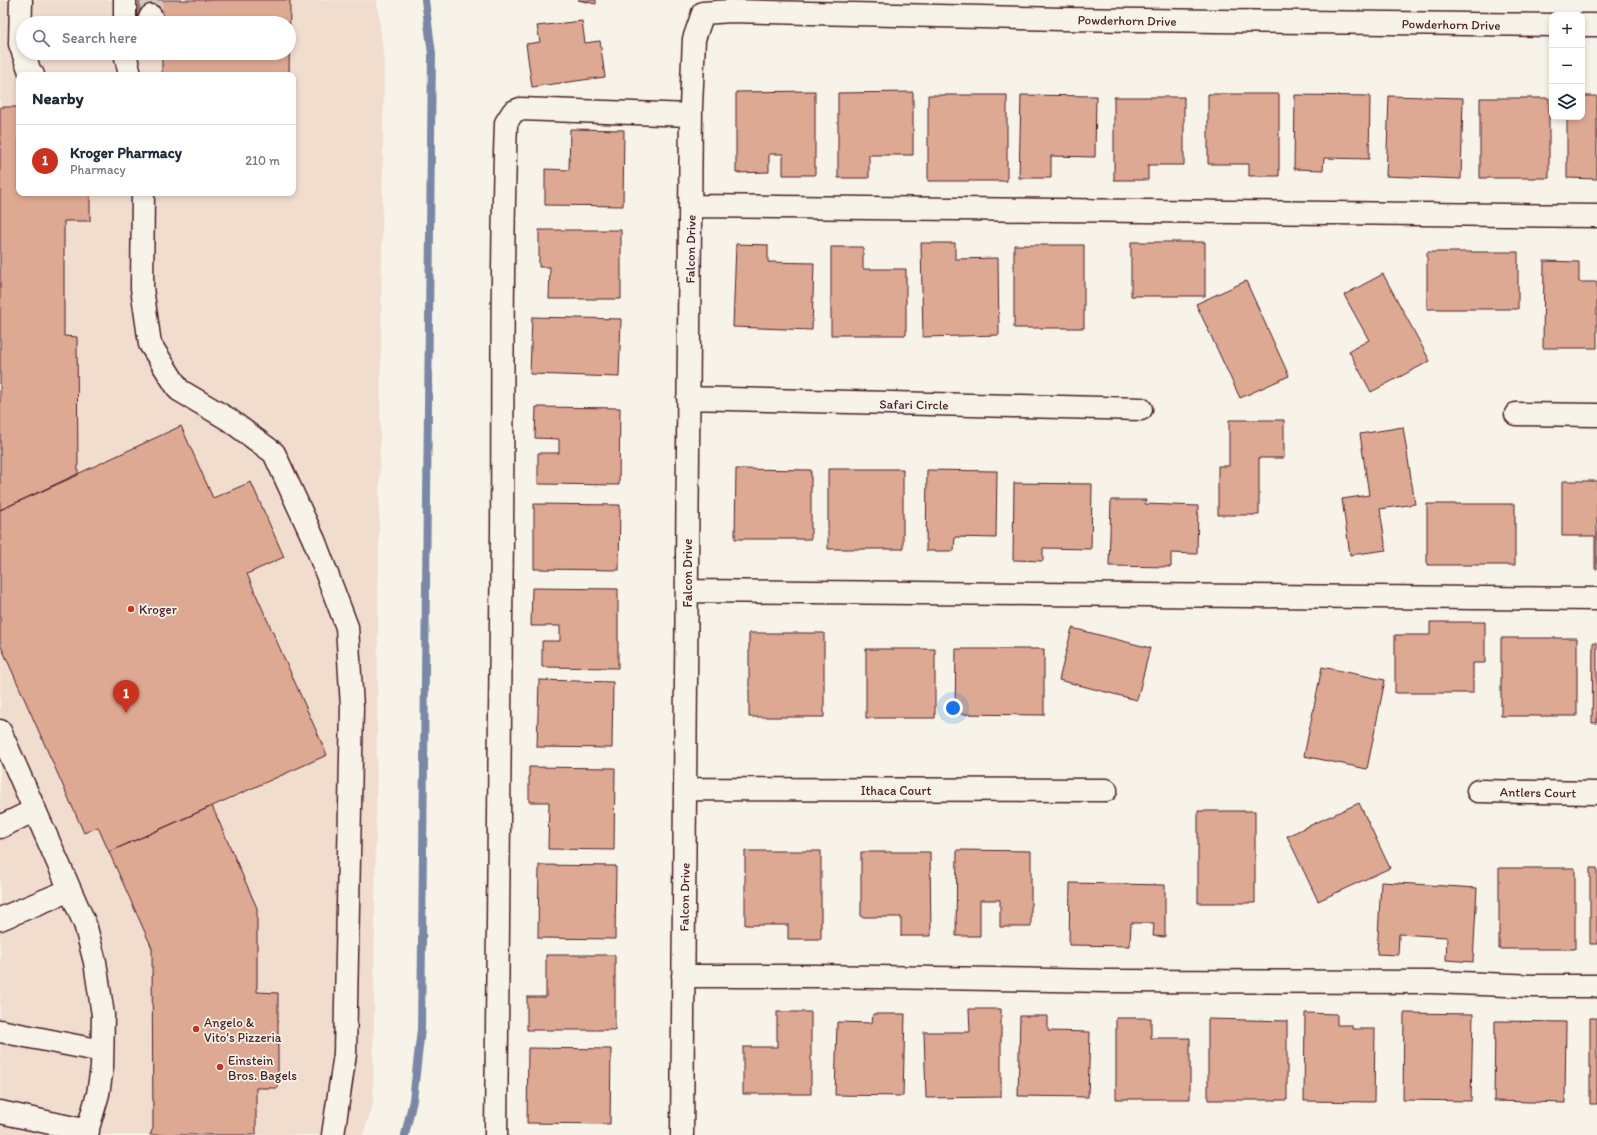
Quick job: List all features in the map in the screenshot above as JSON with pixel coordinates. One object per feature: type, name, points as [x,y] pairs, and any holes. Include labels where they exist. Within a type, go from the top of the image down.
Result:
[{"type":"street","points":[[21,0],[21,16]]},
{"type":"street","points":[[124,16],[125,0]]},
{"type":"street","name":"Powderhorn Drive","points":[[699,6],[731,11],[1061,19],[1549,25]]},
{"type":"street","name":"Falcon Drive","points":[[682,1135],[691,115],[694,39],[699,6]]},
{"type":"street","points":[[1585,25],[1597,25]]},
{"type":"street","points":[[26,60],[30,72]]},
{"type":"street","points":[[127,60],[129,72]]},
{"type":"street","points":[[496,1135],[497,902],[506,123],[513,112],[520,109],[691,115]]},
{"type":"street","points":[[143,196],[142,288],[150,344],[179,390],[228,419],[274,453],[314,540],[347,627],[352,708],[345,1054],[333,1135]]},
{"type":"street","points":[[690,206],[1597,216]]},
{"type":"street","name":"Safari Circle","points":[[688,398],[1141,409]]},
{"type":"street","points":[[1516,414],[1597,415]]},
{"type":"street","points":[[687,591],[1597,599]]},
{"type":"street","points":[[0,1112],[87,1133],[98,1094],[102,1051],[103,1015],[95,962],[85,924],[2,738]]},
{"type":"street","name":"Ithaca Court","points":[[686,789],[1106,790]]},
{"type":"street","name":"Antlers Court","points":[[1478,791],[1597,794]]},
{"type":"street","points":[[0,827],[35,810]]},
{"type":"street","points":[[0,919],[70,890]]},
{"type":"street","points":[[683,976],[817,976],[1106,981],[1432,982],[1534,986],[1597,986]]},
{"type":"street","points":[[0,1031],[102,1051]]},
{"type":"shaded area","points":[[0,0],[377,0],[384,61],[373,1104],[363,1135],[0,1135]]},
{"type":"building","points":[[139,0],[290,0],[290,16],[139,16]]},
{"type":"building","points":[[578,0],[596,0],[596,4]]},
{"type":"building","points":[[582,21],[585,43],[600,41],[605,77],[532,87],[526,44],[540,42],[537,26]]},
{"type":"building","points":[[162,60],[289,60],[289,72],[162,72]]},
{"type":"building","points":[[815,91],[815,175],[783,175],[783,154],[769,154],[769,172],[736,173],[736,92]]},
{"type":"building","points":[[913,92],[913,155],[869,155],[869,178],[838,178],[838,93]]},
{"type":"building","points":[[1208,94],[1279,94],[1279,176],[1249,176],[1249,164],[1208,164]]},
{"type":"building","points":[[928,95],[1007,95],[1007,181],[928,181]]},
{"type":"building","points":[[1021,95],[1096,96],[1095,157],[1051,156],[1051,178],[1019,178]]},
{"type":"building","points":[[1295,95],[1370,96],[1369,159],[1324,158],[1323,170],[1294,169]]},
{"type":"building","points":[[1389,96],[1463,98],[1461,179],[1386,176]]},
{"type":"building","points":[[1585,96],[1597,96],[1597,179],[1567,178],[1567,120],[1585,120]]},
{"type":"building","points":[[1114,97],[1184,97],[1184,165],[1148,165],[1148,180],[1114,180]]},
{"type":"building","points":[[1480,98],[1549,98],[1549,178],[1480,178]]},
{"type":"building","points":[[0,107],[16,107],[16,196],[90,196],[90,221],[64,221],[64,336],[77,337],[78,475],[0,510]]},
{"type":"building","points":[[570,129],[624,130],[623,206],[545,205],[545,169],[569,170]]},
{"type":"building","points":[[539,230],[621,230],[621,299],[549,299],[550,267],[539,267]]},
{"type":"building","points":[[1131,242],[1205,242],[1205,296],[1131,296]]},
{"type":"building","points":[[921,243],[955,243],[955,259],[998,258],[999,335],[923,337]]},
{"type":"building","points":[[736,244],[768,245],[768,262],[814,263],[812,330],[733,327]]},
{"type":"building","points":[[1014,245],[1084,245],[1084,328],[1014,328]]},
{"type":"building","points":[[831,247],[863,247],[863,269],[906,269],[906,335],[831,335]]},
{"type":"building","points":[[1427,252],[1518,252],[1518,309],[1427,309]]},
{"type":"building","points":[[1544,261],[1579,262],[1579,282],[1597,282],[1597,348],[1543,348]]},
{"type":"building","points":[[1383,274],[1430,361],[1371,392],[1349,351],[1369,340],[1344,295]]},
{"type":"building","points":[[1246,281],[1289,376],[1240,398],[1196,304]]},
{"type":"building","points":[[532,317],[621,319],[619,377],[530,374]]},
{"type":"building","points":[[536,407],[620,408],[619,485],[538,484],[538,453],[559,453],[559,439],[535,438]]},
{"type":"building","points":[[1229,420],[1284,420],[1284,458],[1259,458],[1259,515],[1218,515],[1218,466],[1229,466]]},
{"type":"building","name":"Kroger","points":[[181,426],[213,498],[251,482],[284,557],[247,574],[327,755],[109,852],[98,827],[84,833],[0,644],[0,510]]},
{"type":"building","points":[[1403,427],[1415,504],[1380,509],[1386,550],[1350,555],[1342,499],[1369,495],[1360,434]]},
{"type":"building","points":[[736,469],[811,470],[811,539],[735,539]]},
{"type":"building","points":[[828,469],[903,469],[903,549],[828,549]]},
{"type":"building","points":[[927,470],[997,471],[996,538],[955,537],[954,551],[926,551]]},
{"type":"building","points":[[1562,481],[1597,481],[1597,569],[1595,569],[1595,536],[1562,536]]},
{"type":"building","points":[[1014,483],[1092,484],[1091,549],[1043,548],[1043,561],[1013,560]]},
{"type":"building","points":[[1111,500],[1146,500],[1145,504],[1198,506],[1197,554],[1171,553],[1171,567],[1109,566]]},
{"type":"building","points":[[534,504],[620,505],[619,570],[534,569]]},
{"type":"building","points":[[1427,504],[1515,504],[1515,565],[1427,565]]},
{"type":"building","points":[[532,588],[618,589],[618,668],[542,667],[542,641],[560,641],[560,626],[531,626]]},
{"type":"building","points":[[1430,622],[1485,622],[1485,663],[1473,663],[1473,693],[1395,693],[1395,635],[1430,635]]},
{"type":"building","points":[[1072,628],[1150,648],[1137,700],[1059,680]]},
{"type":"building","points":[[749,633],[824,633],[824,717],[749,717]]},
{"type":"building","points":[[1501,638],[1577,638],[1577,716],[1501,716]]},
{"type":"building","points":[[1593,643],[1597,643],[1597,723],[1592,723]]},
{"type":"building","points":[[866,649],[935,649],[935,718],[866,718]]},
{"type":"building","points":[[956,649],[1044,649],[1044,715],[955,714]]},
{"type":"building","points":[[1322,667],[1385,680],[1367,769],[1304,756]]},
{"type":"building","points":[[539,680],[613,682],[612,748],[537,747]]},
{"type":"building","points":[[529,767],[615,768],[614,850],[548,849],[549,802],[529,802]]},
{"type":"building","points":[[1359,803],[1390,868],[1318,901],[1287,836]]},
{"type":"building","points":[[212,806],[257,908],[257,992],[278,993],[278,1088],[256,1088],[256,1135],[150,1135],[153,1128],[152,948],[109,852]]},
{"type":"building","points":[[1198,811],[1255,811],[1255,903],[1198,903]]},
{"type":"building","points":[[957,850],[1031,851],[1031,927],[1000,927],[1000,900],[980,900],[980,936],[956,936]]},
{"type":"building","points":[[745,851],[821,851],[821,939],[788,939],[788,925],[745,925]]},
{"type":"building","points":[[861,852],[930,852],[931,936],[901,936],[901,917],[861,917]]},
{"type":"building","points":[[539,865],[616,866],[615,939],[538,938]]},
{"type":"building","points":[[1499,868],[1575,868],[1575,949],[1499,949]]},
{"type":"building","points":[[1590,868],[1597,868],[1597,944],[1590,944]]},
{"type":"building","points":[[1381,882],[1477,888],[1473,962],[1446,960],[1447,937],[1399,934],[1398,955],[1377,954]]},
{"type":"building","points":[[1070,883],[1165,885],[1165,937],[1153,936],[1154,923],[1131,923],[1130,946],[1069,945]]},
{"type":"building","points":[[546,955],[615,955],[615,1030],[527,1030],[527,997],[546,997]]},
{"type":"building","points":[[969,1009],[1001,1009],[1001,1097],[926,1098],[924,1032],[970,1032]]},
{"type":"building","points":[[777,1012],[811,1012],[811,1094],[743,1094],[743,1047],[777,1047]]},
{"type":"building","points":[[1305,1013],[1337,1014],[1337,1025],[1352,1025],[1352,1029],[1375,1029],[1374,1102],[1304,1101]]},
{"type":"building","points":[[1404,1013],[1473,1014],[1471,1101],[1403,1100]]},
{"type":"building","points":[[873,1014],[905,1014],[903,1096],[835,1095],[837,1022],[872,1023]]},
{"type":"building","points":[[1020,1016],[1048,1016],[1048,1031],[1090,1032],[1088,1097],[1018,1096]]},
{"type":"building","points":[[1116,1018],[1151,1018],[1151,1038],[1190,1038],[1190,1099],[1116,1099]]},
{"type":"building","points":[[1590,1018],[1597,1018],[1597,1104],[1590,1104]]},
{"type":"building","points":[[1208,1019],[1287,1021],[1287,1100],[1208,1100]]},
{"type":"building","points":[[1495,1021],[1566,1022],[1565,1103],[1494,1101]]},
{"type":"building","points":[[528,1048],[611,1049],[610,1124],[527,1123]]},
{"type":"waterway","points":[[405,1135],[413,1100],[421,1029],[432,54],[425,0]]},
{"type":"tunnel","points":[[151,16],[152,0]]},
{"type":"place","name":"Kroger","points":[[131,609]]},
{"type":"place","name":"Kroger Pharmacy","points":[[126,713]]},
{"type":"place","name":"Angelo & Vito's Pizzeria","points":[[196,1029]]},
{"type":"place","name":"Einstein Bros. Bagels","points":[[220,1067]]}]
